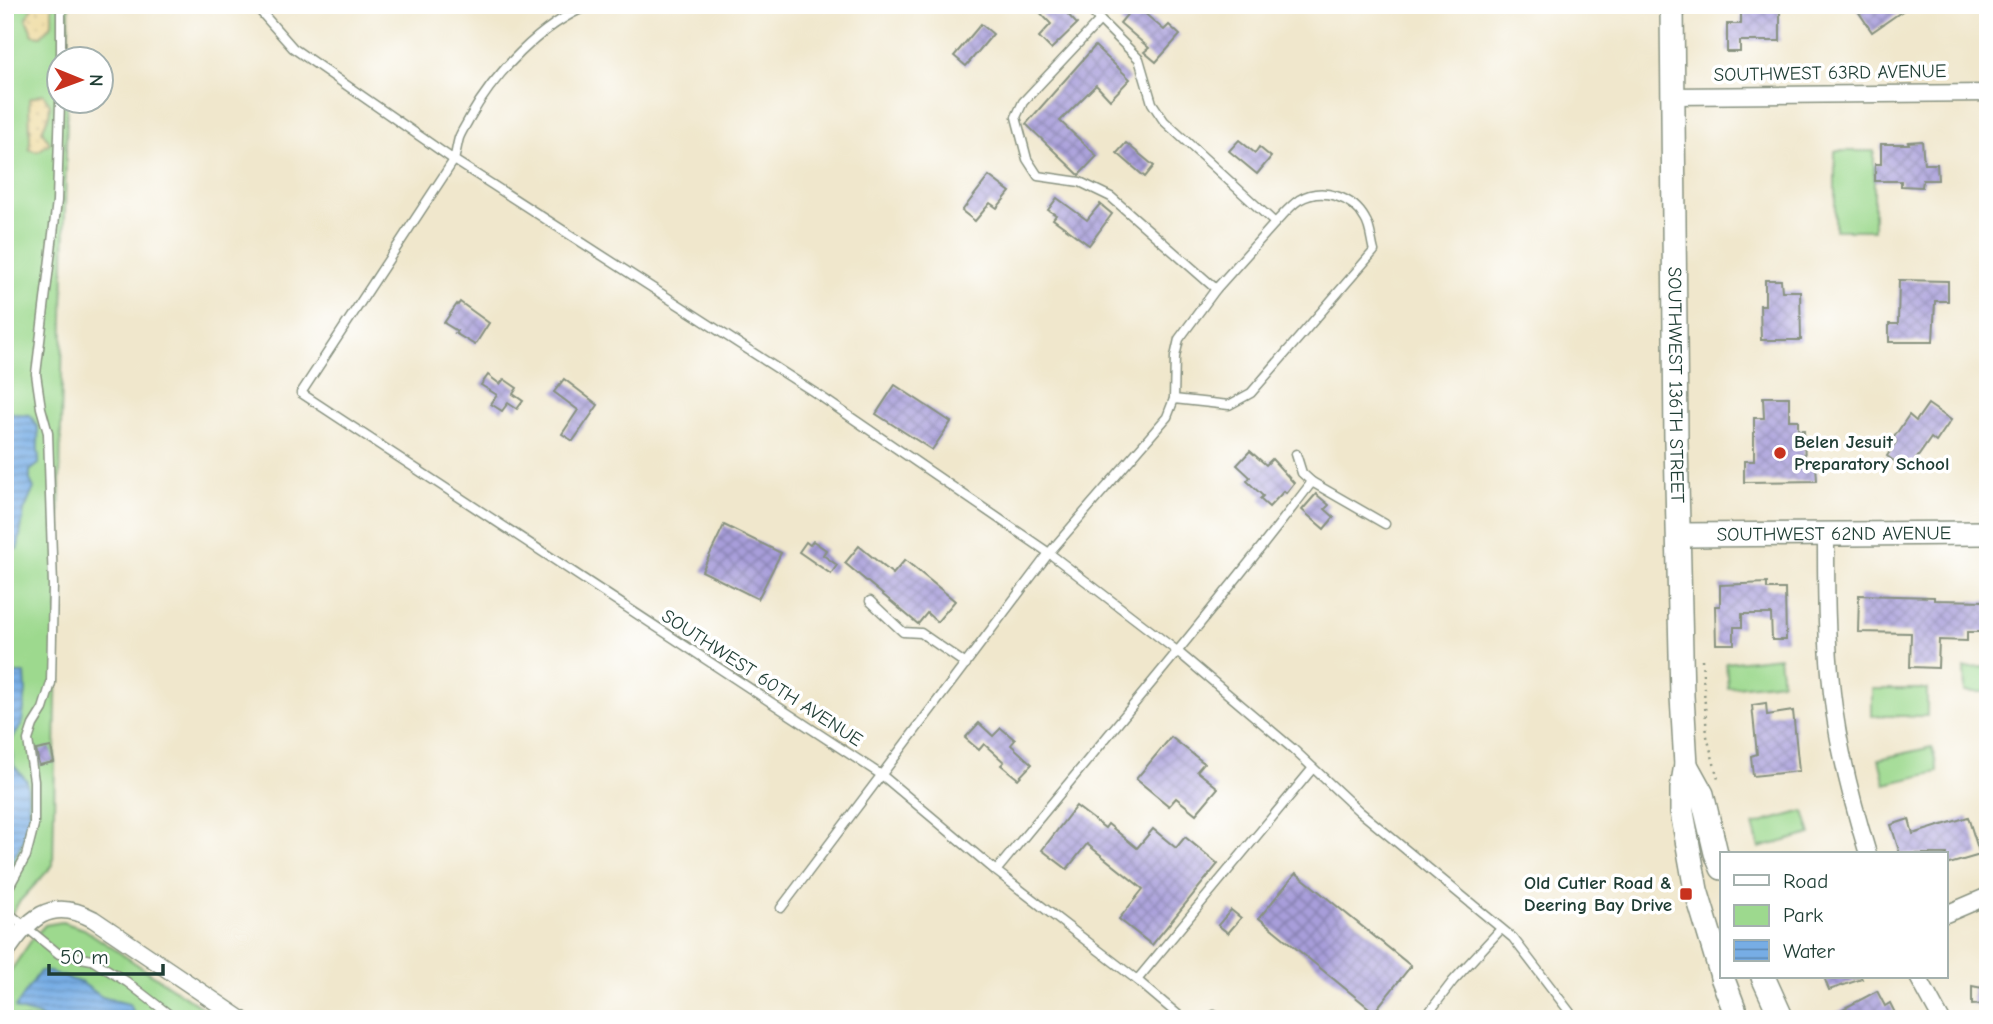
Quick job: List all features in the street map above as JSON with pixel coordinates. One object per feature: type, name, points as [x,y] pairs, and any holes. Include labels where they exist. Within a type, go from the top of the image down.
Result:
[{"type":"main road","name":"SOUTHWEST 136TH STREET","points":[[1672,5],[1676,441],[1686,765],[1682,812],[1704,920],[1720,970]]},
{"type":"main road","name":"SOUTHWEST 62ND AVENUE","points":[[1680,535],[1988,533]]},
{"type":"main road","name":"SOUTHWEST 136TH STREET","points":[[1686,765],[1702,794],[1719,860]]},
{"type":"main road","name":"SOUTHWEST 136TH STREET","points":[[1723,978],[1737,1018]]},
{"type":"main road","points":[[1747,978],[1766,1019]]},
{"type":"main road","points":[[1763,978],[1782,1019]]},
{"type":"street","name":"SOUTHWEST 63RD AVENUE","points":[[1673,96],[1988,93]]},
{"type":"street","points":[[1826,533],[1827,624],[1834,706],[1845,770],[1867,852]]},
{"type":"street","points":[[1948,913],[1988,896]]},
{"type":"street","points":[[5,954],[24,927],[36,917],[51,911],[68,910],[85,915],[242,1019]]},
{"type":"street","points":[[1919,978],[1941,1019]]},
{"type":"lane","points":[[61,5],[61,46]]},
{"type":"lane","points":[[255,5],[293,48],[454,160],[809,388],[1049,553],[1177,651],[1293,749],[1360,811],[1513,938],[1575,1019]]},
{"type":"lane","points":[[454,160],[459,137],[478,104],[509,66],[536,38],[563,19],[590,5]]},
{"type":"lane","points":[[1085,5],[1139,59],[1152,103],[1164,121],[1275,223]]},
{"type":"lane","points":[[1100,20],[1023,102],[1016,117],[1027,159],[1038,176],[1080,182],[1111,197],[1216,289]]},
{"type":"lane","points":[[5,894],[26,856],[34,825],[34,781],[28,740],[43,709],[51,683],[53,586],[48,433],[36,374],[57,201],[60,116]]},
{"type":"lane","name":"SOUTHWEST 60TH AVENUE","points":[[454,160],[301,393],[883,776],[996,871],[1183,1019]]},
{"type":"lane","points":[[782,908],[1049,553],[1167,417],[1174,399],[1179,339],[1216,289],[1275,223],[1300,200],[1319,194],[1338,196],[1355,205],[1367,221],[1374,251],[1251,393],[1229,405],[1174,399]]},
{"type":"lane","points":[[1296,454],[1302,473],[1312,482],[1385,524]]},
{"type":"lane","points":[[996,871],[1268,540],[1312,482]]},
{"type":"lane","points":[[870,601],[903,632],[920,633],[966,664]]},
{"type":"lane","points":[[1137,980],[1313,768]]},
{"type":"lane","points":[[5,910],[59,954],[92,960],[127,982],[175,1019]]},
{"type":"lane","points":[[1424,1019],[1453,981],[1501,929]]},
{"type":"path","points":[[1701,650],[1707,736],[1719,782]]},
{"type":"green space","points":[[5,5],[69,5],[68,46],[46,46],[46,116],[67,116],[53,865],[19,902],[5,924]]},
{"type":"green space","points":[[1835,151],[1874,151],[1874,230],[1835,230]]},
{"type":"green space","points":[[1779,657],[1782,682],[1728,688],[1726,663]]},
{"type":"green space","points":[[1988,667],[1988,692],[1965,692],[1964,668]]},
{"type":"green space","points":[[1872,689],[1927,689],[1927,716],[1872,716]]},
{"type":"green space","points":[[1932,747],[1938,772],[1885,784],[1879,759]]},
{"type":"green space","points":[[1804,811],[1811,834],[1759,848],[1753,825]]},
{"type":"green space","points":[[62,922],[84,929],[219,1019],[5,1019],[5,979],[45,925]]},
{"type":"sand","points":[[33,5],[52,5],[52,24],[41,36],[33,35],[26,19]]},
{"type":"sand","points":[[43,94],[46,98],[46,116],[49,116],[42,131],[50,143],[37,152],[29,149],[29,99]]},
{"type":"water","points":[[5,411],[30,415],[33,419],[38,432],[39,464],[30,471],[34,488],[24,511],[18,548],[5,557]]},
{"type":"water","points":[[12,673],[25,673],[22,724],[10,743],[14,766],[27,781],[30,828],[5,875],[5,677]]},
{"type":"water","points":[[40,971],[82,983],[102,997],[129,1004],[138,1019],[44,1019],[15,1008]]},
{"type":"building","points":[[1033,5],[1059,5],[1077,24],[1051,49],[1039,37],[1051,24]]},
{"type":"building","points":[[1135,5],[1164,30],[1169,25],[1180,35],[1156,62],[1144,52],[1149,48],[1120,23]]},
{"type":"building","points":[[1741,5],[1780,5],[1780,41],[1740,41],[1740,52],[1727,52],[1727,24],[1741,24]]},
{"type":"building","points":[[1854,5],[1911,5],[1872,32]]},
{"type":"building","points":[[981,24],[993,34],[966,66],[954,56]]},
{"type":"building","points":[[1095,46],[1130,79],[1110,100],[1096,85],[1060,121],[1097,156],[1079,175],[1026,124]]},
{"type":"building","points":[[1239,140],[1255,153],[1259,147],[1271,157],[1257,174],[1229,151]]},
{"type":"building","points":[[1922,141],[1924,164],[1937,164],[1938,180],[1923,180],[1922,187],[1901,186],[1901,181],[1875,181],[1875,164],[1881,164],[1881,144]]},
{"type":"building","points":[[1126,143],[1154,166],[1145,177],[1117,153]]},
{"type":"building","points":[[989,176],[1010,192],[997,208],[990,203],[975,221],[962,211]]},
{"type":"building","points":[[1057,198],[1087,220],[1100,204],[1112,214],[1089,245],[1053,219],[1056,215],[1048,210]]},
{"type":"building","points":[[1765,280],[1781,280],[1782,291],[1800,291],[1801,340],[1761,340],[1760,305],[1765,305]]},
{"type":"building","points":[[1899,280],[1948,281],[1948,301],[1935,301],[1933,342],[1889,342],[1889,324],[1898,324]]},
{"type":"building","points":[[460,302],[489,323],[475,345],[444,323]]},
{"type":"building","points":[[488,375],[500,384],[504,379],[517,388],[513,394],[523,401],[517,409],[508,403],[502,411],[491,404],[497,395],[481,385]]},
{"type":"building","points":[[564,379],[598,405],[573,441],[562,434],[578,410],[554,392]]},
{"type":"building","points":[[895,385],[951,422],[932,450],[876,414]]},
{"type":"building","points":[[1763,397],[1789,397],[1789,420],[1798,420],[1798,430],[1804,430],[1805,465],[1816,465],[1817,481],[1744,482],[1744,461],[1754,461],[1754,418],[1764,418]]},
{"type":"building","points":[[1928,404],[1951,420],[1936,442],[1931,438],[1908,471],[1887,456],[1896,442],[1892,440],[1909,415],[1916,421]]},
{"type":"building","points":[[1250,451],[1266,465],[1272,459],[1294,483],[1269,507],[1260,499],[1263,496],[1247,481],[1250,477],[1237,465]]},
{"type":"building","points":[[1316,494],[1329,505],[1325,509],[1334,517],[1324,529],[1302,510]]},
{"type":"building","points":[[724,525],[781,553],[758,599],[702,571]]},
{"type":"building","points":[[813,541],[826,550],[823,555],[837,565],[831,574],[799,552],[806,542],[810,545]]},
{"type":"building","points":[[859,546],[893,574],[905,560],[955,601],[937,622],[927,613],[918,624],[845,563]]},
{"type":"building","points":[[1767,583],[1767,589],[1785,589],[1786,640],[1772,640],[1771,614],[1742,614],[1742,627],[1734,627],[1734,644],[1716,644],[1715,606],[1720,606],[1720,585]]},
{"type":"building","points":[[1859,595],[1988,601],[1988,632],[1967,632],[1967,641],[1939,640],[1938,668],[1910,667],[1911,633],[1858,632]]},
{"type":"building","points":[[1766,703],[1767,715],[1793,711],[1799,771],[1753,776],[1751,756],[1757,754],[1752,705]]},
{"type":"building","points":[[979,723],[993,736],[1001,728],[1015,740],[1011,745],[1032,764],[1018,779],[1001,765],[1004,762],[984,744],[979,750],[965,738]]},
{"type":"building","points":[[1171,737],[1204,763],[1197,771],[1218,788],[1196,814],[1176,798],[1169,806],[1136,779]]},
{"type":"building","points":[[51,747],[54,762],[39,765],[36,750]]},
{"type":"building","points":[[1076,806],[1105,828],[1108,824],[1137,848],[1153,829],[1176,848],[1185,837],[1218,864],[1152,945],[1119,919],[1143,889],[1087,844],[1067,869],[1042,850]]},
{"type":"building","points":[[1968,817],[1980,855],[1948,864],[1948,852],[1899,852],[1891,825],[1909,819],[1913,834]]},
{"type":"building","points":[[1296,873],[1411,966],[1374,1012],[1259,918]]},
{"type":"building","points":[[1231,910],[1241,918],[1228,933],[1218,925]]},
{"type":"building","points":[[1824,978],[1862,979],[1829,990]]},
{"type":"building","points":[[1972,986],[1988,989],[1988,1004],[1972,1005]]},
{"type":"building","points":[[1877,991],[1885,1006],[1890,1003],[1898,1019],[1824,1019]]},
{"type":"place","name":"Belen Jesuit Preparatory School","points":[[1780,453]]},
{"type":"place","name":"Old Cutler Road & Deering Bay Drive","points":[[1686,894]]}]
